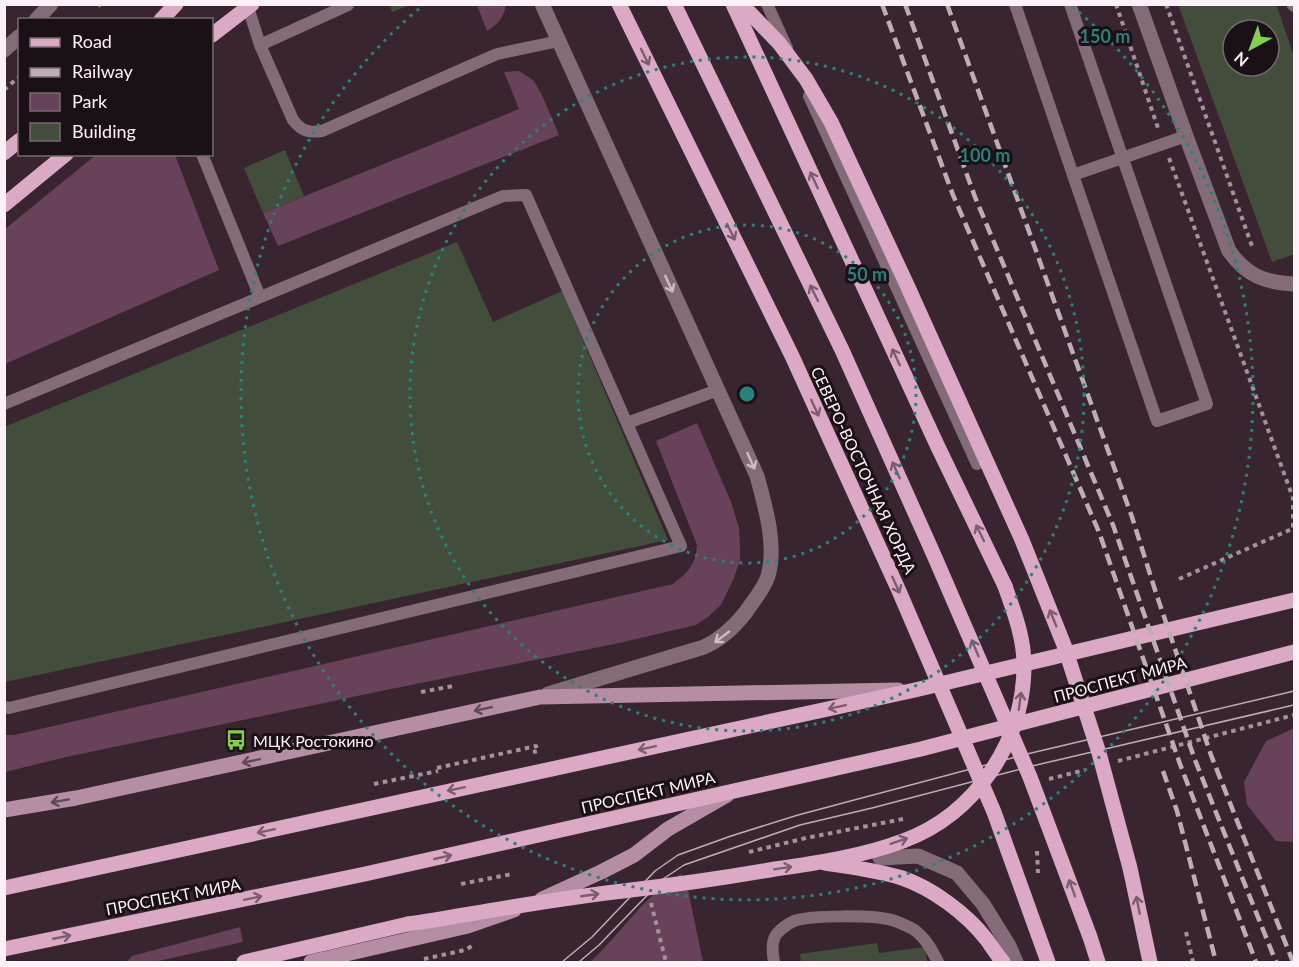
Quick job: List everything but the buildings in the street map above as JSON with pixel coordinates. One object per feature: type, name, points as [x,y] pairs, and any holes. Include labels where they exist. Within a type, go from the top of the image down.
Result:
[{"type":"main road","points":[[163,18],[176,4]]},
{"type":"main road","points":[[213,34],[249,4]]},
{"type":"main road","name":"СЕВЕРО-ВОСТОЧНАЯ ХОРДА","points":[[619,4],[792,356],[899,591],[994,812],[1048,963]]},
{"type":"main road","name":"СЕВЕРО-ВОСТОЧНАЯ ХОРДА","points":[[674,4],[842,350],[942,573],[1030,777],[1098,963]]},
{"type":"main road","points":[[244,963],[408,924],[594,894],[698,882],[822,862],[904,840],[936,824],[964,803],[990,773],[1006,745],[1019,708],[1024,665],[1020,628],[1005,586],[938,447],[733,4]]},
{"type":"main road","points":[[740,4],[778,43],[806,79],[831,122],[1022,540],[1064,645],[1099,753],[1130,868],[1150,963]]},
{"type":"main road","points":[[4,153],[18,142]]},
{"type":"main road","points":[[4,205],[64,156]]},
{"type":"main road","points":[[4,888],[915,690],[1294,600]]},
{"type":"main road","name":"ПРОСПЕКТ МИРА","points":[[4,949],[365,874],[921,749],[1294,652]]},
{"type":"main road","points":[[4,810],[76,798],[540,697],[915,690]]},
{"type":"main road","points":[[311,963],[468,926],[553,895],[634,855],[668,829],[732,792]]},
{"type":"main road","points":[[822,862],[902,878],[929,890],[960,913],[986,938],[1003,963]]},
{"type":"street","points":[[38,18],[51,4]]},
{"type":"street","points":[[540,697],[716,642],[730,630],[756,598],[768,578],[772,555],[767,513],[757,476],[542,4]]},
{"type":"street","points":[[1139,4],[1229,251],[1249,273],[1283,284],[1294,284]]},
{"type":"street","points":[[4,50],[18,38]]},
{"type":"street","points":[[880,858],[918,856],[957,873],[983,904],[1009,946],[1016,963]]},
{"type":"lane","points":[[249,4],[260,45],[293,120],[301,129],[313,132],[322,131],[497,54],[559,41]]},
{"type":"lane","points":[[767,4],[977,464]]},
{"type":"lane","points":[[1015,4],[1157,421],[1207,404],[1070,4]]},
{"type":"lane","points":[[260,45],[348,5]]},
{"type":"lane","points":[[1073,175],[1186,136]]},
{"type":"lane","points":[[203,156],[260,297]]},
{"type":"lane","points":[[4,404],[503,196],[526,195],[681,546],[9,708],[4,707]]},
{"type":"lane","points":[[627,423],[718,390]]},
{"type":"lane","points":[[774,963],[772,952],[774,938],[793,921],[870,916],[892,920],[914,930],[932,951],[938,963]]},
{"type":"path","points":[[1116,4],[1164,144],[1293,498],[1294,528],[1179,579]]},
{"type":"path","points":[[1166,4],[1254,252]]},
{"type":"path","points":[[4,90],[18,78]]},
{"type":"path","points":[[422,692],[453,686]]},
{"type":"path","points":[[1136,756],[1294,715]]},
{"type":"path","points":[[374,784],[536,746],[538,751],[461,768]]},
{"type":"path","points":[[739,855],[806,838],[908,818]]},
{"type":"path","points":[[1036,844],[1038,879]]},
{"type":"path","points":[[461,884],[512,874]]},
{"type":"path","points":[[651,903],[666,963]]},
{"type":"path","points":[[1186,932],[1193,963]]},
{"type":"path","points":[[424,959],[465,950],[475,944]]},
{"type":"green space","points":[[477,5],[506,5],[500,20],[487,31]]},
{"type":"green space","points":[[519,71],[533,80],[559,135],[278,246],[263,213],[519,109],[504,72]]},
{"type":"green space","points":[[95,156],[175,156],[219,270],[5,364],[5,229]]},
{"type":"green space","points":[[697,423],[731,502],[739,528],[740,561],[721,605],[696,625],[619,643],[66,757],[5,772],[5,735],[14,735],[673,584],[690,568],[695,558],[697,545],[656,441]]},
{"type":"green space","points":[[1294,728],[1294,842],[1276,841],[1247,805],[1244,782],[1266,741]]},
{"type":"green space","points":[[681,874],[687,885],[703,962],[590,962],[644,904]]},
{"type":"green space","points":[[240,927],[243,942],[154,962],[126,962],[132,956]]},
{"type":"tram line","points":[[562,962],[592,937],[655,871],[678,855],[798,815],[1027,754],[1294,691]]},
{"type":"tram line","points":[[579,962],[599,945],[663,879],[684,865],[800,825],[1032,766],[1294,705]]},
{"type":"railway","points":[[882,4],[953,195],[1099,532],[1180,764],[1256,962]]},
{"type":"railway","points":[[905,4],[975,197],[1113,525],[1195,760],[1276,962]]},
{"type":"railway","points":[[947,4],[1132,517],[1211,755],[1293,962]]},
{"type":"railway","points":[[1163,771],[1177,811],[1216,962]]},
{"type":"place","name":"МЦК Ростокино","points":[[236,740]]}]
